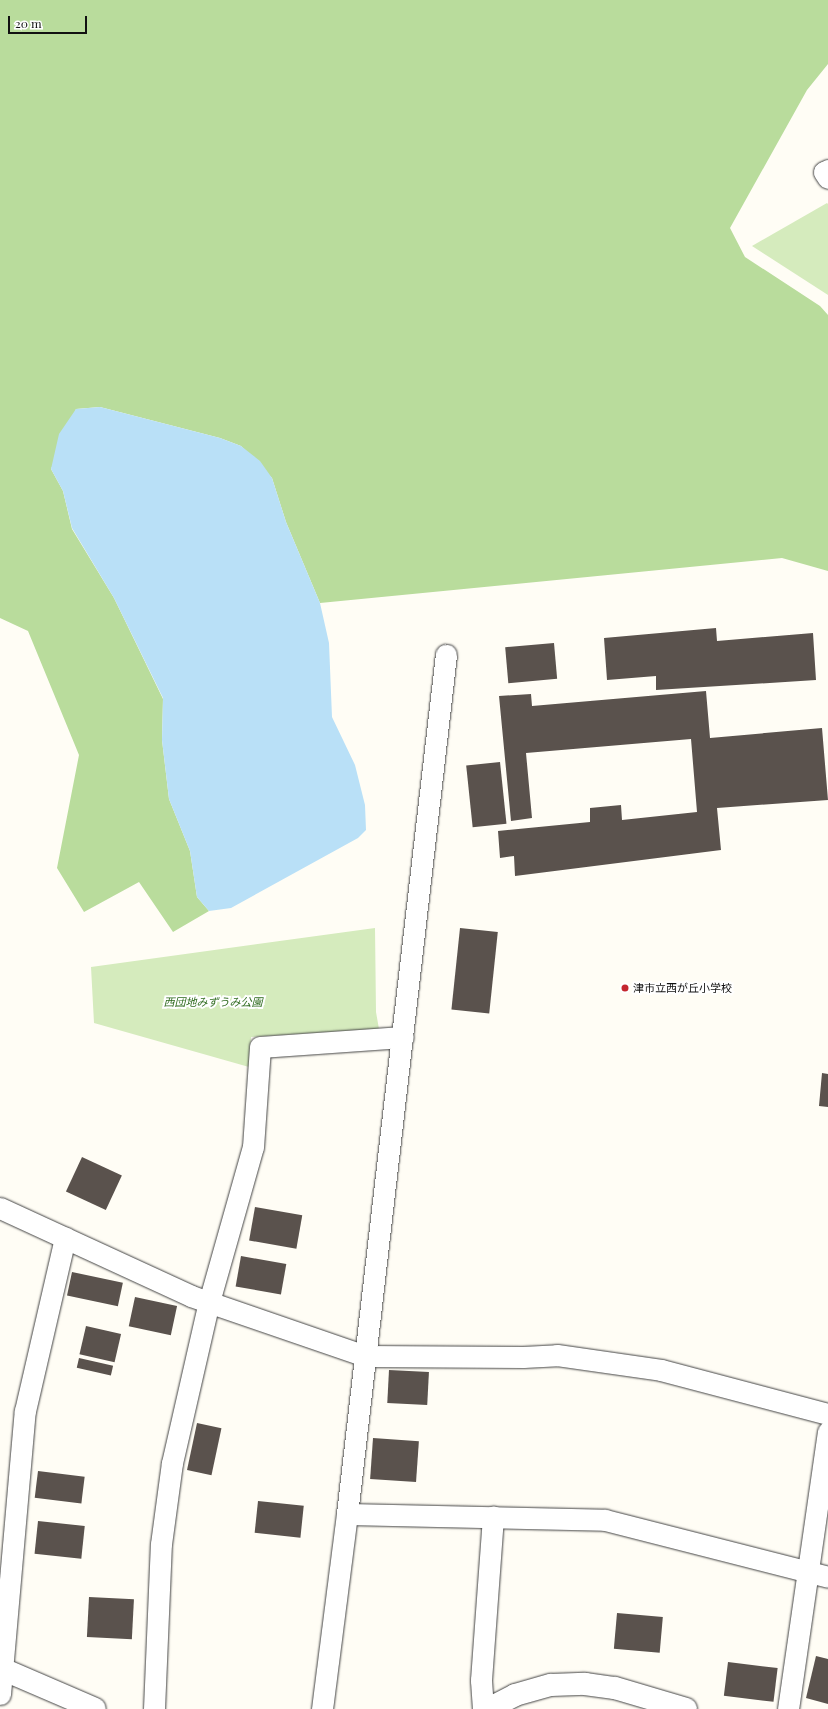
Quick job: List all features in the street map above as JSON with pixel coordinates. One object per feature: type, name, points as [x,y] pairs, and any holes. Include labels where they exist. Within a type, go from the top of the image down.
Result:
[{"type":"street","points":[[828,170],[824,172],[828,178]]},
{"type":"street","points":[[322,1709],[347,1514],[446,655]]},
{"type":"street","points":[[154,1709],[161,1544],[166,1500],[172,1463],[209,1302],[253,1147],[260,1047],[403,1037]]},
{"type":"street","points":[[0,1208],[209,1302],[365,1356],[523,1357],[557,1355],[661,1370],[828,1414]]},
{"type":"street","points":[[0,1694],[1,1669],[25,1411],[65,1238]]},
{"type":"street","points":[[788,1709],[828,1432]]},
{"type":"street","points":[[347,1514],[493,1516],[605,1520],[828,1577]]},
{"type":"street","points":[[483,1709],[481,1680],[493,1516]]},
{"type":"street","points":[[1,1669],[95,1709]]},
{"type":"street","points":[[488,1709],[515,1695],[551,1685],[585,1684],[614,1688],[686,1709]]},
{"type":"green space","points":[[0,0],[828,0],[828,64],[807,90],[730,228],[745,257],[820,306],[828,315],[828,571],[782,558],[320,603],[286,522],[272,478],[241,446],[220,438],[100,407],[76,409],[51,469],[63,491],[72,529],[114,598],[163,699],[162,740],[169,799],[190,851],[197,897],[209,911],[173,932],[139,882],[84,912],[57,868],[79,755],[28,631],[0,618]]},
{"type":"green space","points":[[827,203],[828,204],[828,295],[752,246]]},
{"type":"green space","name":"西団地みずうみ公園","points":[[375,928],[376,1012],[379,1029],[251,1037],[249,1067],[94,1023],[91,967]]},
{"type":"water","points":[[100,407],[220,438],[241,446],[260,461],[272,478],[286,522],[320,603],[329,643],[332,717],[355,765],[365,805],[366,830],[358,838],[231,908],[209,911],[197,897],[190,851],[169,799],[162,740],[163,698],[114,598],[72,528],[63,491],[51,469],[59,434],[76,409]]},
{"type":"building","points":[[716,628],[717,641],[813,633],[816,680],[656,690],[656,676],[607,680],[604,638]]},
{"type":"building","points":[[554,643],[557,679],[508,683],[505,647]]},
{"type":"building","points":[[706,691],[710,738],[822,728],[828,800],[717,808],[721,850],[515,876],[514,856],[500,858],[498,831],[590,822],[590,808],[621,805],[622,820],[697,812],[691,739],[526,753],[532,818],[511,821],[499,696],[531,694],[532,706]]},
{"type":"building","points":[[500,762],[506,824],[473,827],[466,766]]},
{"type":"building","points":[[460,928],[498,932],[489,1014],[451,1010]]},
{"type":"building","points":[[822,1073],[828,1074],[828,1107],[819,1106]]},
{"type":"building","points":[[82,1157],[122,1176],[106,1210],[66,1191]]},
{"type":"building","points":[[255,1207],[302,1215],[296,1249],[249,1240]]},
{"type":"building","points":[[241,1256],[286,1264],[281,1295],[236,1287]]},
{"type":"building","points":[[72,1272],[123,1283],[118,1306],[67,1295]]},
{"type":"building","points":[[135,1297],[177,1306],[171,1335],[129,1326]]},
{"type":"building","points":[[86,1326],[121,1334],[115,1362],[79,1354]]},
{"type":"building","points":[[79,1358],[113,1366],[111,1376],[77,1368]]},
{"type":"building","points":[[389,1370],[429,1372],[427,1405],[387,1403]]},
{"type":"building","points":[[197,1423],[221,1428],[211,1475],[187,1470]]},
{"type":"building","points":[[373,1438],[419,1441],[416,1482],[370,1479]]},
{"type":"building","points":[[38,1471],[85,1477],[81,1504],[35,1498]]},
{"type":"building","points":[[258,1501],[304,1506],[300,1538],[255,1533]]},
{"type":"building","points":[[38,1521],[85,1526],[81,1559],[35,1554]]},
{"type":"building","points":[[89,1597],[134,1599],[132,1639],[87,1637]]},
{"type":"building","points":[[617,1613],[663,1617],[660,1653],[614,1649]]},
{"type":"building","points":[[816,1656],[828,1659],[828,1704],[806,1698]]},
{"type":"building","points":[[728,1662],[778,1668],[773,1702],[724,1696]]},
{"type":"place","name":"津市立西が丘小学校","points":[[625,988]]}]
